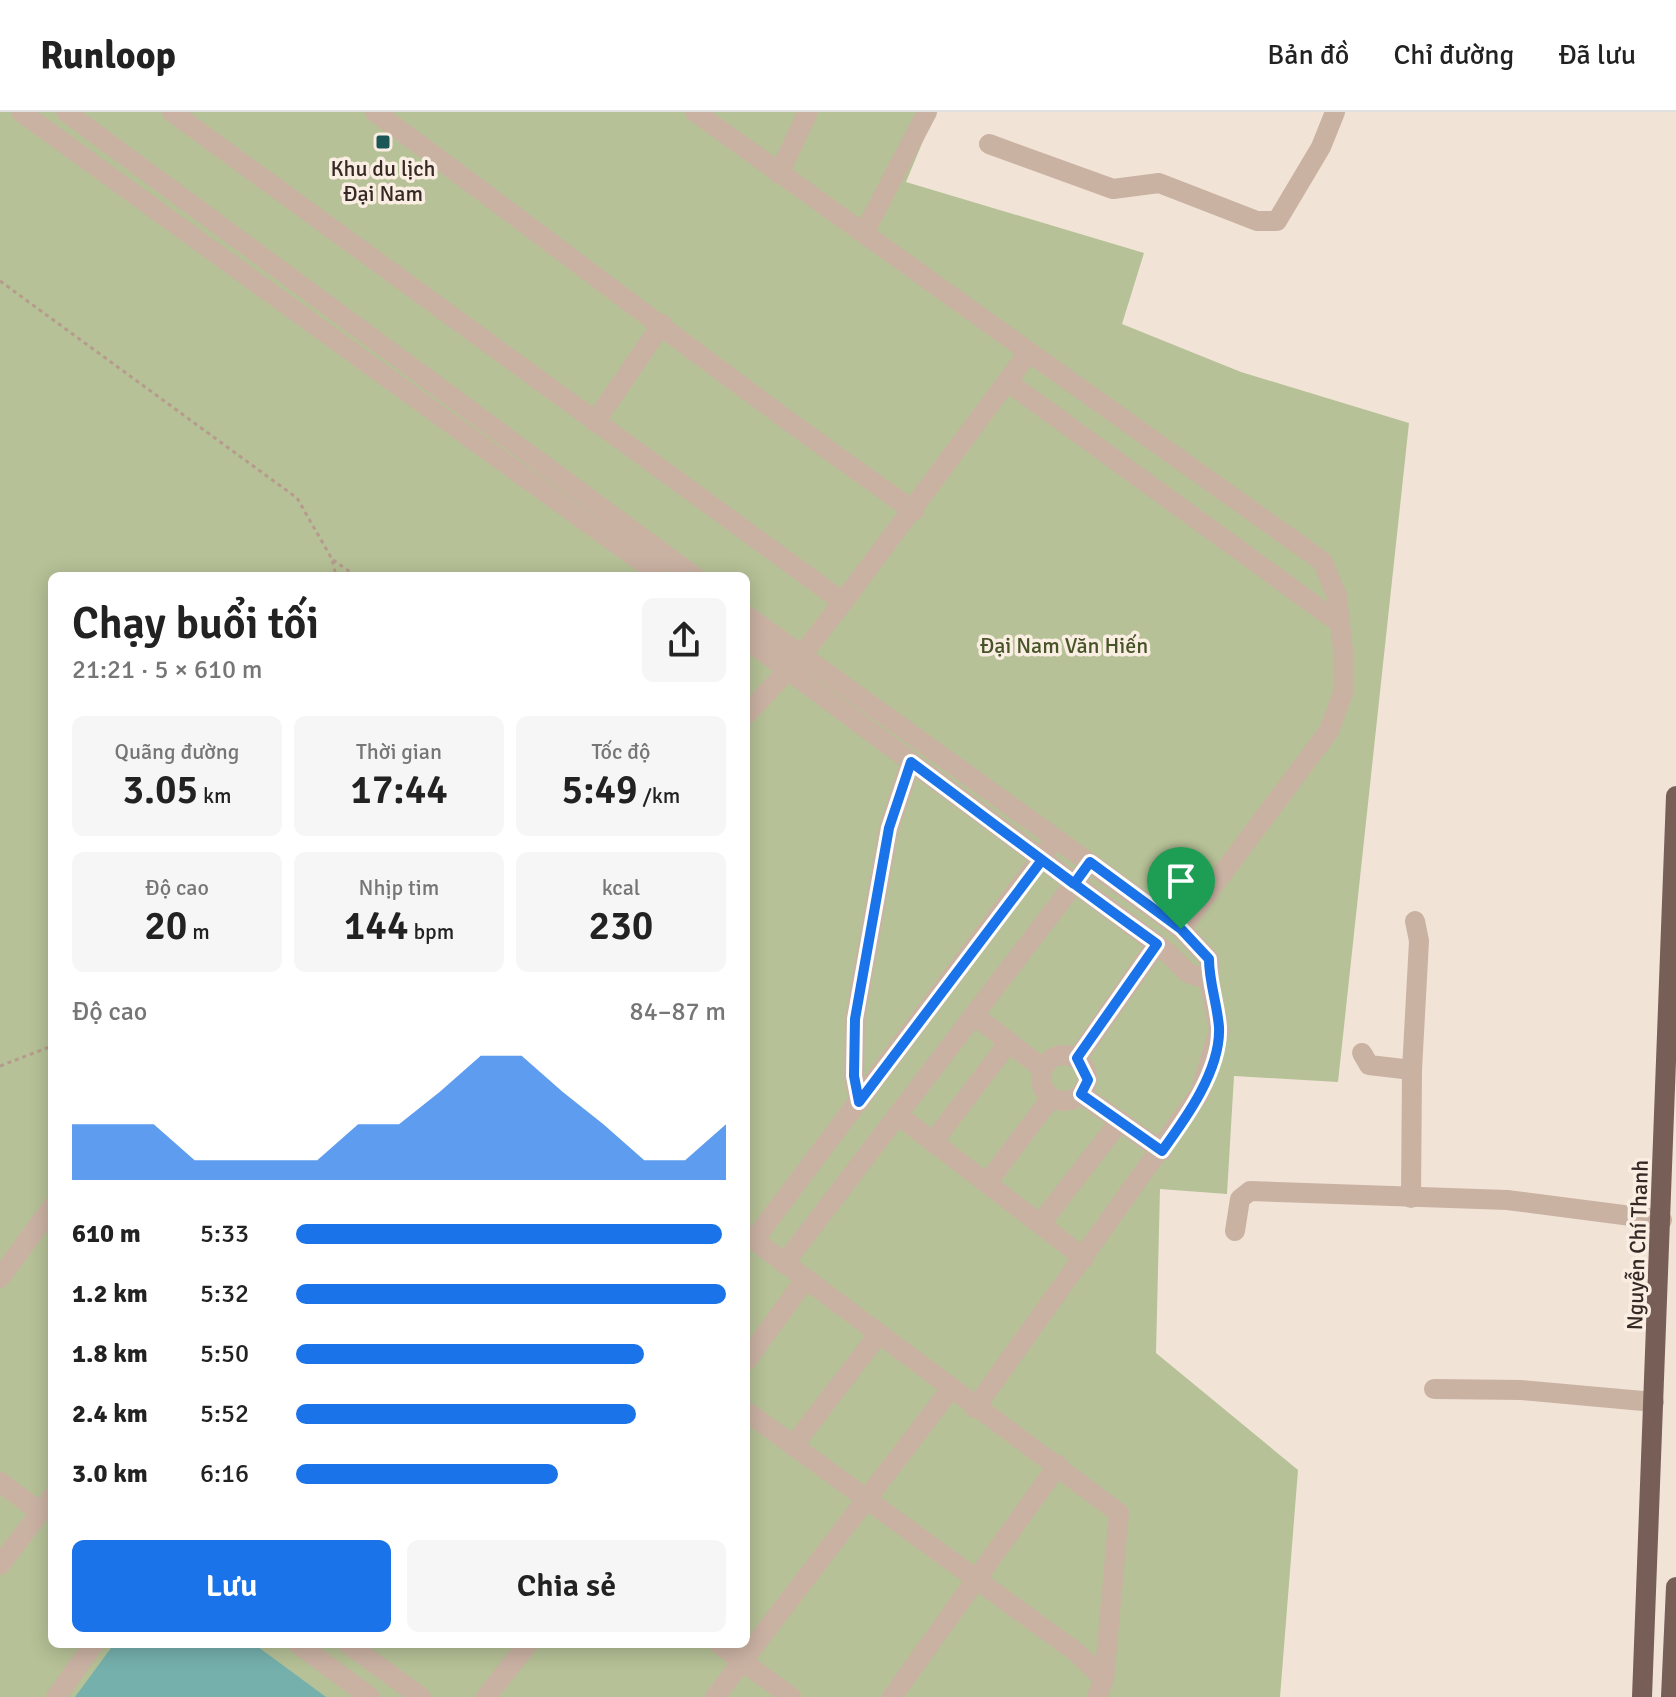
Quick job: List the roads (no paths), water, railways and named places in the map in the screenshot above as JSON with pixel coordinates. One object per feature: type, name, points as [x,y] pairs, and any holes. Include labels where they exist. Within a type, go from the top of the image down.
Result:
[{"type":"main road","name":"Nguyễn Chí Thanh","points":[[1642,1693],[1654,1402],[1669,1221],[1676,796]]},
{"type":"main road","points":[[1642,1693],[1673,1694],[1676,1587]]},
{"type":"street","points":[[21,112],[655,572]]},
{"type":"street","points":[[66,112],[689,572]]},
{"type":"street","points":[[172,112],[843,602]]},
{"type":"street","points":[[375,112],[662,324],[756,400],[914,511]]},
{"type":"street","points":[[779,174],[808,112]]},
{"type":"street","points":[[864,233],[927,112]]},
{"type":"street","points":[[989,144],[1113,189],[1159,183],[1257,221],[1277,221],[1287,211],[1321,147],[1335,112]]},
{"type":"street","points":[[701,114],[779,174],[1322,561],[1337,596],[1343,650],[1344,690],[1329,731],[1181,929]]},
{"type":"street","points":[[595,422],[662,324]]},
{"type":"street","points":[[750,711],[794,662],[914,511],[1029,352]]},
{"type":"street","points":[[1008,382],[1338,622]]},
{"type":"street","points":[[750,619],[794,662],[911,762],[1157,944],[1188,973],[1209,980]]},
{"type":"street","points":[[750,641],[794,662],[1055,836],[1181,929],[1209,959],[1209,980],[1219,1031],[1200,1093],[1162,1151],[975,1408]]},
{"type":"street","points":[[859,1102],[854,1076],[855,1019],[889,828],[911,762]]},
{"type":"street","points":[[1055,836],[1042,860],[859,1102],[750,1237],[950,1390],[1058,1465],[1119,1513],[1101,1688]]},
{"type":"street","points":[[784,1264],[1090,862]]},
{"type":"street","points":[[1411,1198],[1412,1070],[1419,941],[1415,921]]},
{"type":"street","points":[[1077,1058],[1157,944]]},
{"type":"street","points":[[974,1015],[1042,1068]]},
{"type":"street","points":[[933,1142],[1009,1042]]},
{"type":"street","points":[[1362,1053],[1369,1065],[1412,1070]]},
{"type":"street","points":[[1061,1054],[1077,1058],[1088,1080],[1081,1094],[1067,1101],[1051,1098],[1041,1085],[1042,1068],[1061,1054]]},
{"type":"street","points":[[1081,1094],[1162,1151]]},
{"type":"street","points":[[987,1183],[1051,1098]]},
{"type":"street","points":[[898,1115],[1084,1258]]},
{"type":"street","points":[[1040,1224],[1120,1121]]},
{"type":"street","points":[[1235,1231],[1240,1199],[1250,1191],[1507,1200],[1669,1221]]},
{"type":"street","points":[[0,1278],[48,1212]]},
{"type":"street","points":[[750,1356],[805,1280]]},
{"type":"street","points":[[793,1446],[878,1335]]},
{"type":"street","points":[[1434,1389],[1521,1390],[1654,1402]]},
{"type":"street","points":[[715,1697],[950,1390]]},
{"type":"street","points":[[750,1414],[1076,1652],[1101,1688]]},
{"type":"street","points":[[892,1697],[1058,1465]]},
{"type":"street","points":[[0,1482],[46,1505],[0,1565]]},
{"type":"street","points":[[56,1697],[91,1648]]},
{"type":"street","points":[[303,1648],[370,1697]]},
{"type":"street","points":[[354,1648],[421,1697]]},
{"type":"street","points":[[486,1697],[525,1648]]},
{"type":"street","points":[[725,1648],[791,1697]]},
{"type":"water","points":[[111,1648],[259,1648],[326,1697],[75,1697]]},
{"type":"place","name":"Khu du lịch Đại Nam","points":[[383,142]]},
{"type":"park label","name":"Đại Nam Văn Hiến","points":[[1064,645]]}]
